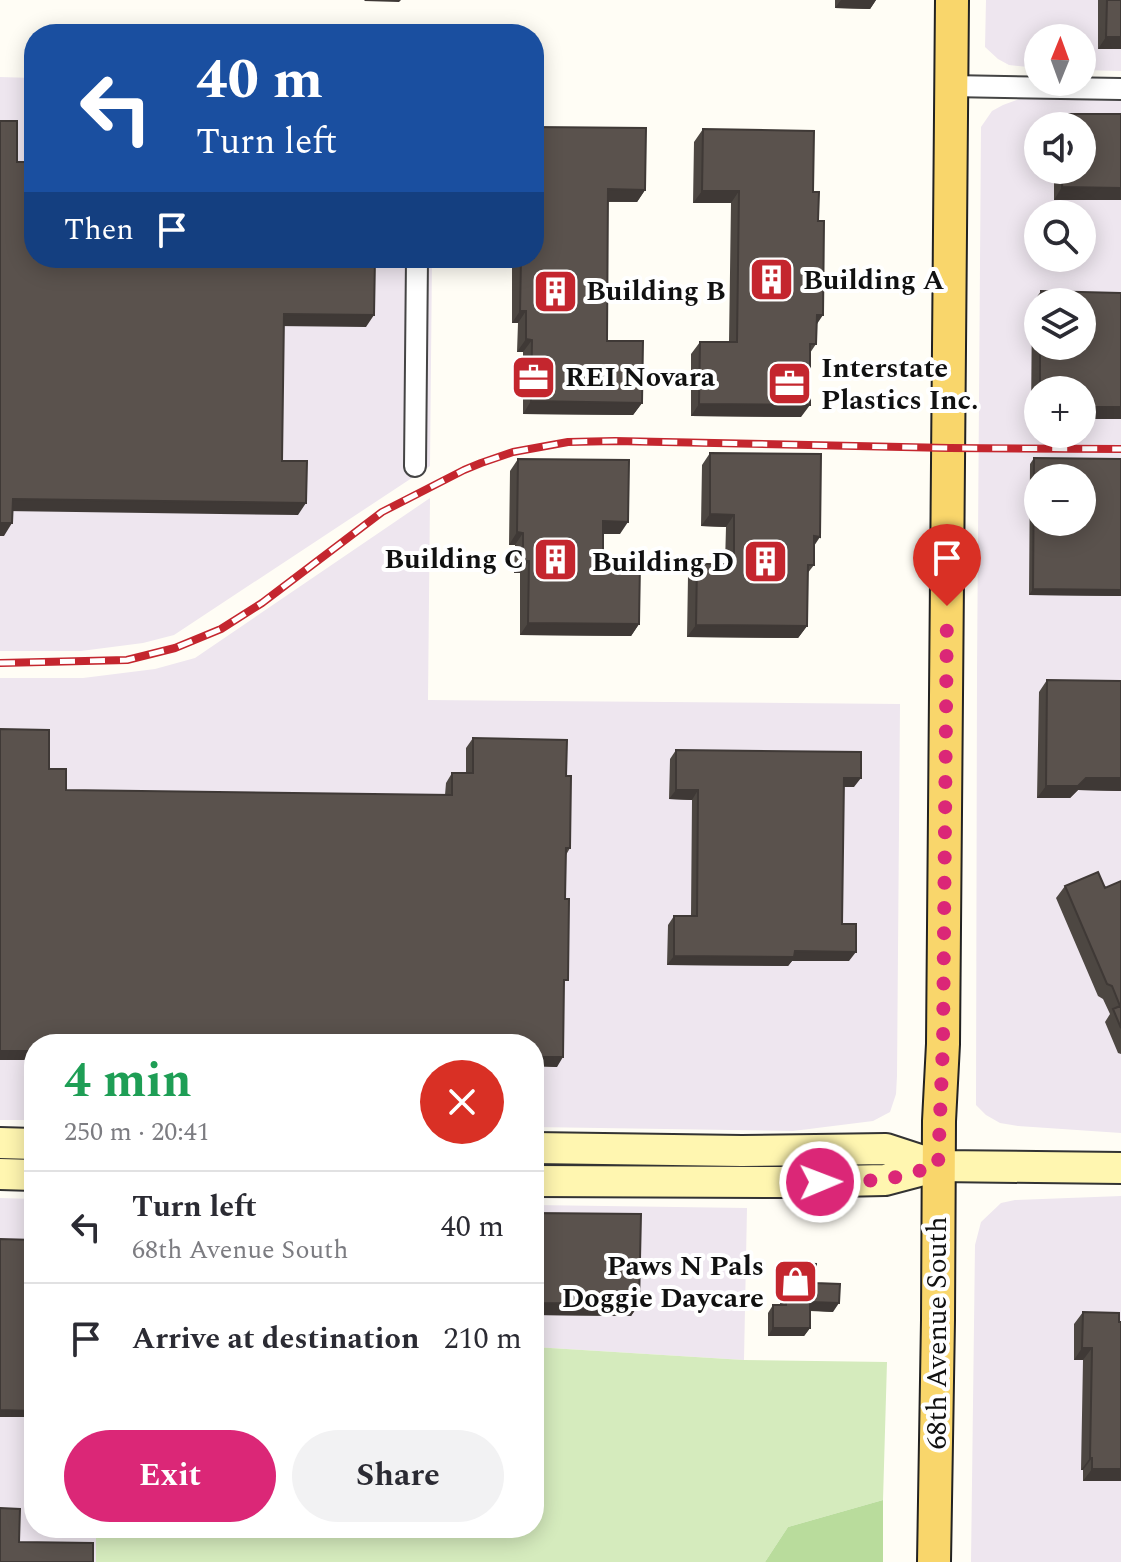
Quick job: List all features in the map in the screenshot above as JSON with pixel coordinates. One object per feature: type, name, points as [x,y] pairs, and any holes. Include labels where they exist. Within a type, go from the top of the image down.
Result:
[{"type":"main road","name":"68th Avenue South","points":[[934,1562],[938,1166],[944,997],[952,0]]},
{"type":"main road","points":[[0,1143],[24,1144]]},
{"type":"main road","points":[[544,1148],[886,1149],[938,1166]]},
{"type":"main road","points":[[544,1181],[885,1180],[938,1166],[1121,1168]]},
{"type":"main road","points":[[0,1174],[24,1175]]},
{"type":"street","points":[[950,86],[1121,89]]},
{"type":"street","points":[[415,466],[417,268]]},
{"type":"shaded area","points":[[986,0],[1121,0],[1121,71],[1096,70],[1096,24],[1024,24],[1024,67],[1009,65],[985,47]]},
{"type":"shaded area","points":[[0,77],[24,78],[24,268],[432,268],[430,466],[174,635],[143,643],[81,651],[0,651]]},
{"type":"shaded area","points":[[1028,96],[1121,96],[1121,1133],[1000,1123],[976,1105],[981,127],[992,111]]},
{"type":"shaded area","points":[[430,498],[428,700],[900,704],[897,1076],[896,1094],[890,1112],[873,1121],[793,1131],[544,1127],[544,1034],[24,1034],[24,1120],[0,1120],[0,678],[83,678],[155,669],[195,658]]},
{"type":"shaded area","points":[[1121,1196],[1121,1562],[971,1562],[975,1245],[981,1222],[1001,1203],[1015,1200]]},
{"type":"shaded area","points":[[0,1198],[24,1199],[24,1538],[96,1538],[96,1562],[0,1562]]},
{"type":"shaded area","points":[[544,1205],[747,1208],[744,1360],[544,1348]]},
{"type":"green space","points":[[544,1348],[744,1360],[887,1362],[883,1500],[788,1527],[765,1562],[96,1562],[96,1538],[544,1538]]},
{"type":"green space","points":[[883,1500],[883,1562],[765,1562],[788,1527]]},
{"type":"building","points":[[1107,0],[1121,0],[1121,37],[1106,37]]},
{"type":"building","points":[[1096,114],[1121,114],[1121,188],[1062,187],[1062,184],[1096,184]]},
{"type":"building","points":[[0,121],[17,121],[17,162],[24,162],[24,268],[375,268],[374,315],[284,314],[282,461],[307,461],[306,503],[13,499],[12,523],[0,523]]},
{"type":"building","name":"Building B","points":[[544,127],[646,128],[645,190],[608,189],[607,341],[643,341],[642,403],[531,401],[532,340],[526,339],[526,311],[520,311],[521,268],[544,268]]},
{"type":"building","name":"Building A","points":[[703,129],[814,131],[813,192],[819,192],[818,221],[824,221],[823,315],[817,315],[816,344],[810,344],[810,405],[699,404],[700,342],[737,342],[739,191],[702,191]]},
{"type":"building","points":[[1096,292],[1121,293],[1121,407],[1096,407],[1096,376],[1040,376],[1040,360],[1096,360]]},
{"type":"building","name":"Building D","points":[[710,453],[821,454],[820,537],[814,536],[814,565],[808,565],[807,626],[696,625],[697,564],[734,564],[734,515],[710,514]]},
{"type":"building","points":[[1034,458],[1121,459],[1121,590],[1033,589],[1033,536],[1096,536],[1096,464],[1034,464]]},
{"type":"building","name":"Building C","points":[[518,459],[629,460],[628,522],[603,521],[603,563],[640,563],[639,624],[528,623],[529,561],[523,561],[523,533],[517,532]]},
{"type":"building","points":[[1047,680],[1121,681],[1121,778],[1086,778],[1078,786],[1046,786]]},
{"type":"building","points":[[0,729],[49,730],[49,769],[66,769],[66,790],[452,795],[452,773],[473,773],[473,738],[567,740],[566,776],[571,776],[570,848],[566,848],[568,980],[564,980],[563,1057],[544,1057],[544,1034],[24,1034],[24,1051],[0,1051]]},
{"type":"building","points":[[676,750],[861,752],[861,778],[844,778],[842,924],[856,924],[856,952],[795,951],[794,957],[674,956],[674,916],[697,916],[698,790],[676,790]]},
{"type":"building","points":[[1098,872],[1105,888],[1121,881],[1121,1028],[1113,1009],[1120,1006],[1112,986],[1107,984],[1065,886]]},
{"type":"building","points":[[544,1213],[641,1214],[639,1304],[544,1303]]},
{"type":"building","points":[[0,1239],[24,1240],[24,1411],[0,1410]]},
{"type":"building","points":[[787,1263],[816,1264],[815,1283],[840,1284],[839,1303],[810,1302],[810,1328],[773,1328],[773,1305],[786,1305]]},
{"type":"building","points":[[1083,1312],[1119,1313],[1121,1469],[1092,1469],[1092,1348],[1082,1348]]},
{"type":"building","points":[[0,1508],[20,1509],[19,1542],[93,1543],[93,1562],[0,1562]]},
{"type":"railway","points":[[0,663],[127,660],[175,648],[221,629],[262,603],[382,512],[464,470],[513,452],[568,442],[615,441],[1121,449]]},
{"type":"place","name":"Building A","points":[[772,280]]},
{"type":"place","name":"Building B","points":[[555,291]]},
{"type":"place","name":"REI Novara","points":[[534,377]]},
{"type":"place","name":"Interstate Plastics Inc.","points":[[790,384]]},
{"type":"place","name":"Building C","points":[[555,559]]},
{"type":"place","name":"Building D","points":[[765,562]]},
{"type":"place","name":"Paws N Pals Doggie Daycare","points":[[795,1282]]},
{"type":"route","points":[[820,1182],[885,1180],[938,1166],[943,1044],[947,606]]}]
